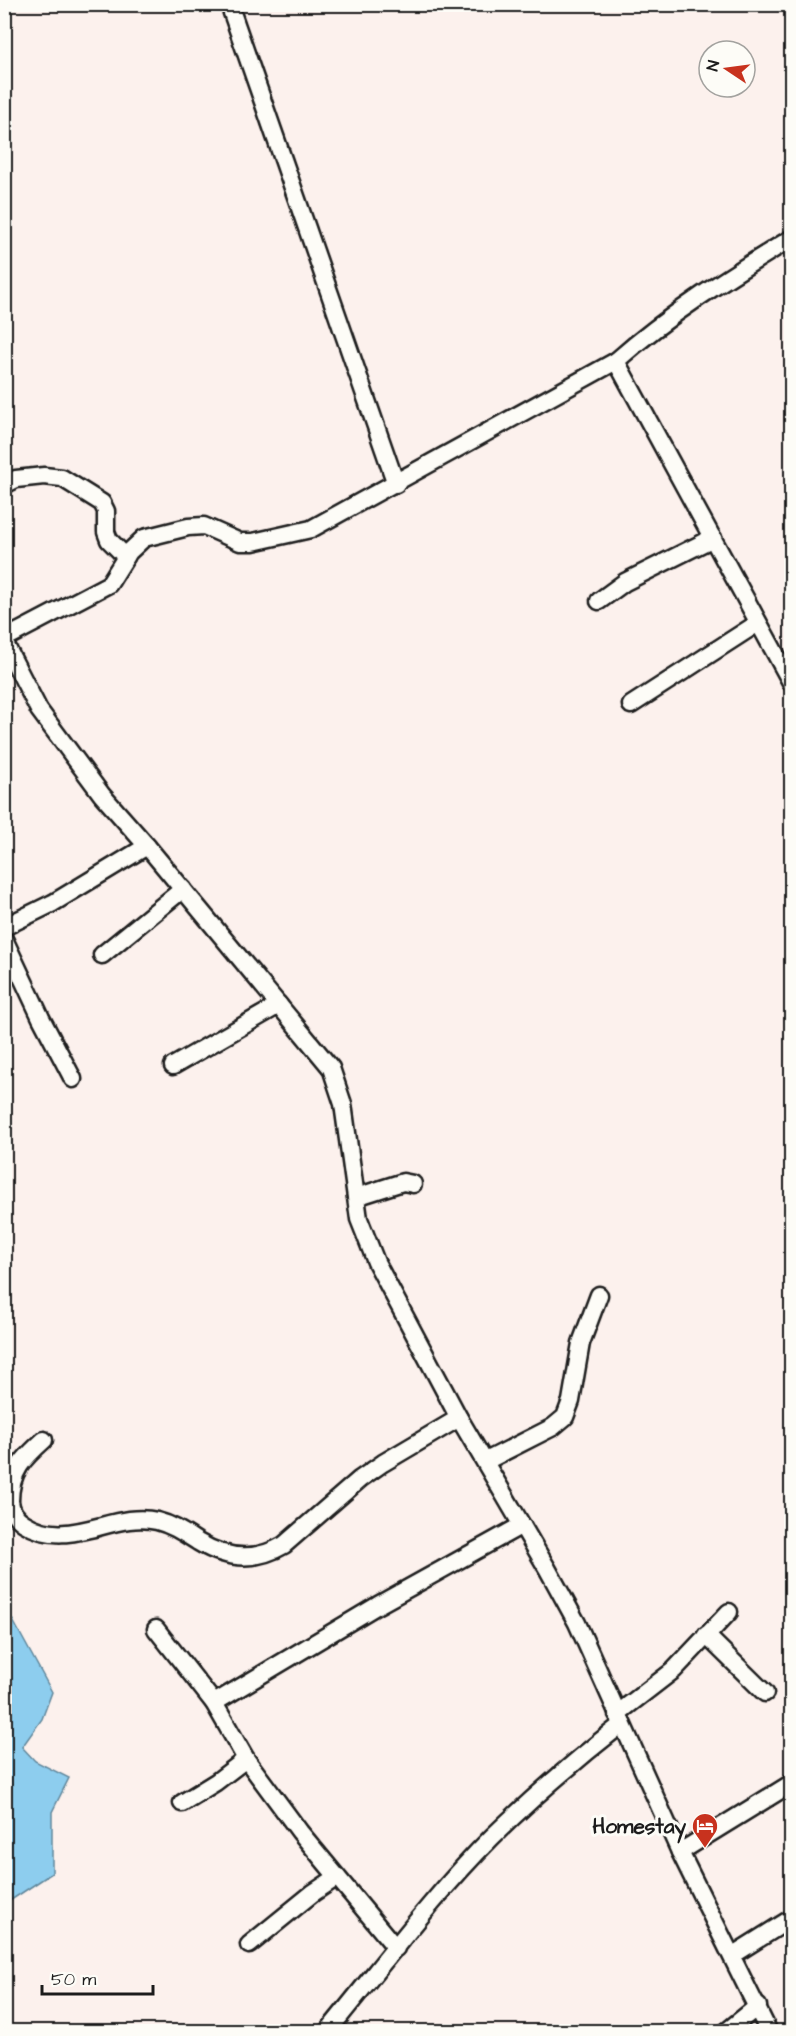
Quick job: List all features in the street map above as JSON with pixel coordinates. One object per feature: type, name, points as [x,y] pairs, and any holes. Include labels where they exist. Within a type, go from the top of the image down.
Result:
[{"type":"street","points":[[229,4],[396,484]]},
{"type":"street","points":[[769,2031],[680,1852],[576,1623],[486,1461],[459,1418],[376,1262],[359,1219],[343,1104],[331,1068],[102,795],[39,710],[4,640],[109,585],[126,557],[144,538],[161,532],[204,526],[240,542],[253,542],[310,529],[396,484],[616,361],[689,304],[792,238]]},
{"type":"street","points":[[616,361],[792,684]]},
{"type":"street","points":[[4,485],[16,479],[45,476],[62,478],[102,503],[106,511],[106,532],[109,540],[126,557]]},
{"type":"street","points":[[599,601],[626,582],[713,538]]},
{"type":"street","points":[[631,705],[759,623]]},
{"type":"street","points":[[4,927],[52,903],[147,846]]},
{"type":"street","points":[[102,956],[183,890]]},
{"type":"street","points":[[4,939],[73,1079]]},
{"type":"street","points":[[173,1066],[279,1005]]},
{"type":"street","points":[[356,1197],[404,1182],[413,1184]]},
{"type":"street","points":[[486,1461],[553,1427],[565,1417],[571,1401],[581,1343],[599,1294]]},
{"type":"street","points":[[44,1440],[22,1459],[15,1472],[12,1486],[12,1510],[17,1518],[26,1524],[56,1535],[138,1519],[156,1521],[180,1529],[210,1549],[229,1556],[251,1557],[272,1552],[284,1545],[360,1479],[459,1418]]},
{"type":"street","points":[[214,1703],[378,1605],[522,1525]]},
{"type":"street","points":[[327,2031],[428,1909],[492,1837],[674,1670],[729,1612]]},
{"type":"street","points":[[156,1629],[214,1703],[246,1759],[337,1877],[396,1948]]},
{"type":"street","points":[[706,1635],[765,1693]]},
{"type":"street","points":[[182,1803],[216,1782],[246,1759]]},
{"type":"street","points":[[680,1852],[792,1783]]},
{"type":"street","points":[[249,1945],[313,1893],[337,1877]]},
{"type":"street","points":[[733,1955],[792,1918]]},
{"type":"street","points":[[726,2031],[758,2006]]},
{"type":"water","points":[[4,1604],[52,1692],[42,1719],[22,1747],[35,1761],[69,1778],[52,1812],[52,1873],[5,1904]]},
{"type":"place","name":"Homestay","points":[[705,1849]]}]
